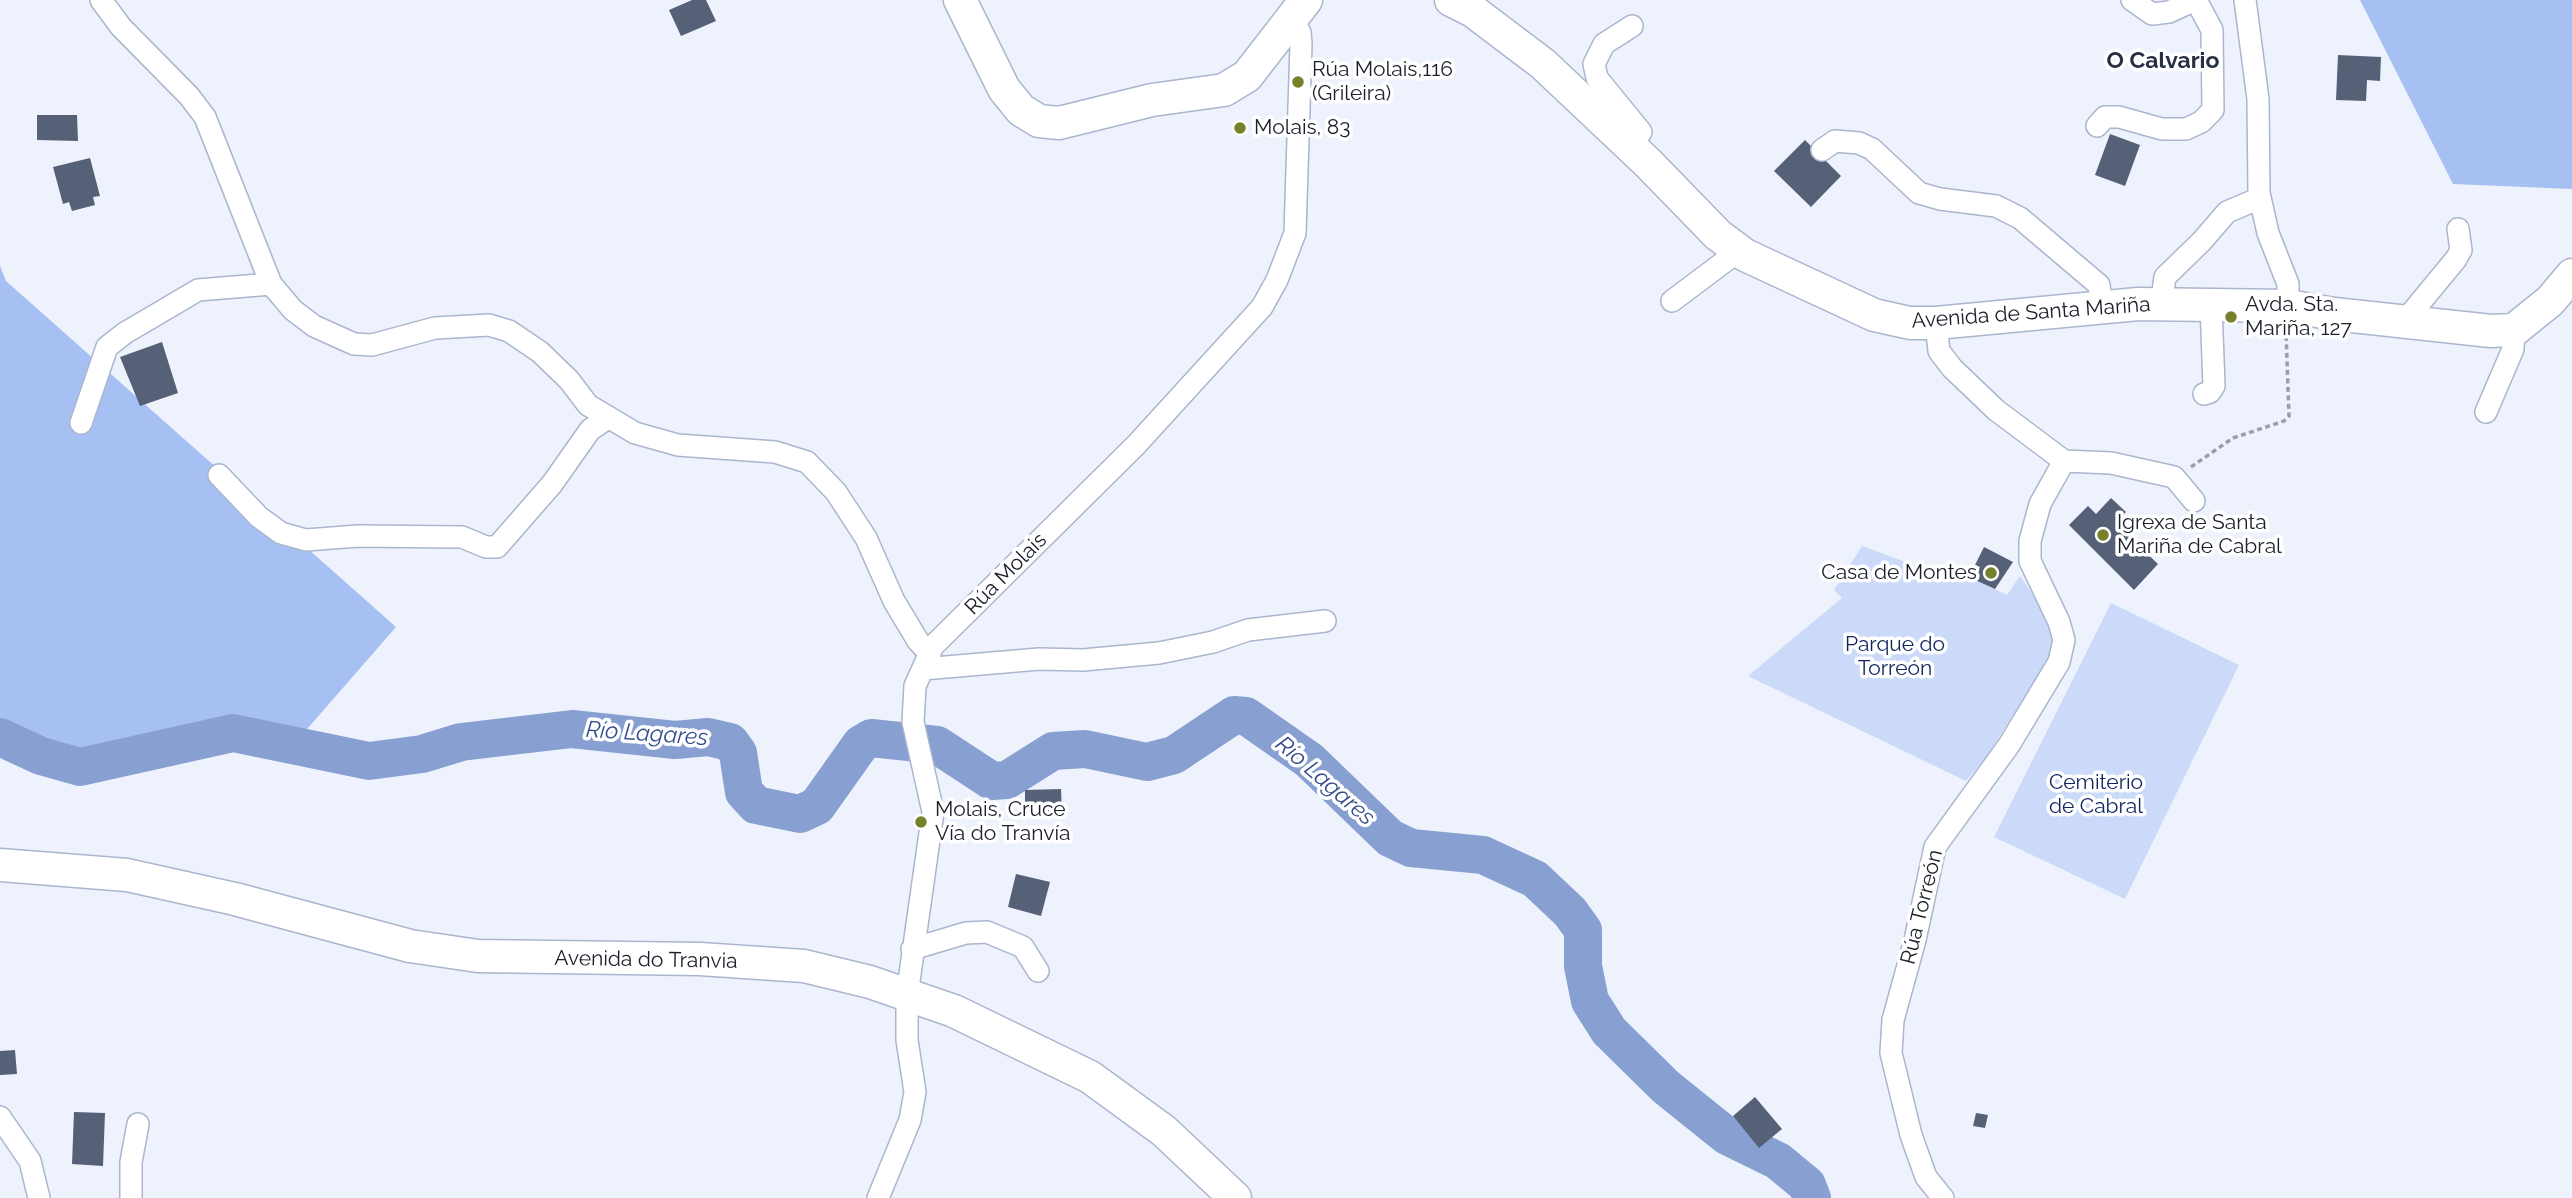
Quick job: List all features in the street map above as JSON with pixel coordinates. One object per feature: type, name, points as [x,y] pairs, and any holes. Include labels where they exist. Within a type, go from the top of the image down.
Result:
[{"type":"main road","points":[[960,0],[1004,89],[1021,110],[1039,121],[1059,123],[1152,100],[1224,90],[1247,76],[1297,9]]},
{"type":"main road","name":"Avenida de Santa Mariña","points":[[1452,0],[1518,43],[1630,145],[1718,235],[1735,248],[1874,315],[1910,323],[1936,323],[2102,307],[2288,306],[2404,322],[2491,331],[2514,330]]},
{"type":"main road","points":[[2514,330],[2550,301],[2572,275]]},
{"type":"main road","name":"Avenida do Tranvia","points":[[0,865],[127,875],[235,899],[411,947],[465,954],[700,959],[804,966],[954,1011],[1029,1044],[1090,1077],[1164,1131],[1235,1198]]},
{"type":"street","points":[[101,0],[121,27],[189,96],[205,117],[271,284],[293,310],[314,326],[354,344],[372,345],[435,328],[489,325],[509,331],[540,352],[569,380],[588,405],[606,419],[635,433],[678,445],[775,452],[807,462],[836,492],[866,538],[894,601],[918,641],[926,661],[1083,660],[1159,653],[1213,642],[1248,630],[1325,621]]},
{"type":"street","points":[[2097,126],[2105,117],[2119,117],[2162,129],[2186,128],[2201,122],[2213,110],[2212,30],[2195,0],[2169,12],[2152,14],[2132,0]]},
{"type":"street","points":[[2245,0],[2258,99],[2260,198],[2268,233],[2288,284],[2288,306]]},
{"type":"street","name":"Rúa Molais","points":[[878,1198],[910,1120],[915,1092],[907,1040],[907,995],[912,949],[932,838],[933,812],[913,722],[915,686],[933,646],[1136,444],[1262,307],[1278,280],[1295,233],[1301,44],[1297,9]]},
{"type":"street","points":[[1630,145],[1641,131],[1597,78],[1594,64],[1604,44],[1632,26]]},
{"type":"street","points":[[1822,150],[1835,141],[1859,143],[1872,149],[1919,193],[1940,199],[1996,206],[2020,218],[2099,285],[2102,307]]},
{"type":"street","points":[[2161,305],[2165,277],[2202,242],[2227,212],[2260,198]]},
{"type":"street","points":[[2404,322],[2456,259],[2461,250],[2458,229]]},
{"type":"street","points":[[1672,301],[1728,259],[1735,248]]},
{"type":"street","points":[[81,423],[107,347],[125,333],[198,290],[271,284]]},
{"type":"street","points":[[2204,394],[2214,386],[2211,305]]},
{"type":"street","points":[[1936,323],[1939,351],[1952,368],[1996,410],[2064,461],[2111,463],[2174,477],[2194,501]]},
{"type":"street","points":[[2486,412],[2512,349],[2514,330]]},
{"type":"street","points":[[219,475],[259,517],[281,533],[306,540],[358,536],[462,537],[486,547],[497,547],[552,484],[590,430],[606,419]]},
{"type":"street","name":"Rúa Torreón","points":[[1943,1198],[1926,1177],[1911,1135],[1891,1053],[1893,1020],[1915,940],[1935,847],[2009,745],[2059,662],[2064,640],[2059,622],[2030,561],[2031,541],[2040,504],[2064,461]]},
{"type":"street","points":[[912,949],[966,933],[987,932],[1023,947],[1038,971]]},
{"type":"street","points":[[0,1117],[30,1161],[39,1198]]},
{"type":"street","points":[[131,1198],[131,1162],[138,1124]]},
{"type":"path","points":[[2174,477],[2206,460],[2233,438],[2284,421],[2288,416],[2285,346],[2288,306]]},
{"type":"green space","name":"Parque do Torreón","points":[[1862,546],[1935,573],[1960,579],[1970,577],[2007,595],[2020,576],[2040,605],[2053,641],[2048,659],[1988,755],[1966,781],[1748,676],[1842,598],[1834,590]]},
{"type":"green space","name":"Cemiterio de Cabral","points":[[2111,603],[2239,665],[2125,899],[1994,837]]},
{"type":"shaded area","points":[[2360,0],[2572,0],[2572,189],[2453,184]]},
{"type":"shaded area","points":[[0,266],[6,281],[396,627],[294,744],[0,750]]},
{"type":"building","points":[[692,0],[706,0],[716,21],[681,36],[669,10]]},
{"type":"building","points":[[2338,55],[2381,57],[2380,81],[2367,80],[2366,101],[2336,100]]},
{"type":"building","points":[[37,115],[77,115],[78,141],[37,140]]},
{"type":"building","points":[[2110,134],[2140,145],[2125,186],[2095,175]]},
{"type":"building","points":[[1805,140],[1841,176],[1811,207],[1774,171]]},
{"type":"building","points":[[90,158],[100,196],[93,197],[95,205],[72,211],[69,202],[63,204],[53,167]]},
{"type":"building","points":[[162,342],[178,393],[140,406],[120,357]]},
{"type":"building","name":"Igrexa de Santa Mariña de Cabral","points":[[2111,498],[2126,512],[2115,523],[2158,564],[2134,590],[2069,525],[2088,506],[2096,514]]},
{"type":"building","name":"Casa de Montes","points":[[1984,547],[2013,562],[1995,589],[1973,579],[1980,567],[1975,565]]},
{"type":"building","points":[[1061,789],[1062,814],[1025,815],[1025,790]]},
{"type":"building","points":[[1016,874],[1050,882],[1041,916],[1008,907]]},
{"type":"building","points":[[15,1050],[17,1074],[0,1075],[0,1051]]},
{"type":"building","points":[[1755,1097],[1782,1129],[1759,1148],[1733,1116]]},
{"type":"building","points":[[74,1112],[105,1113],[103,1166],[72,1164]]},
{"type":"building","points":[[1976,1113],[1988,1115],[1985,1128],[1973,1126]]},
{"type":"waterway","name":"Río Lagares","points":[[0,737],[41,756],[80,767],[233,733],[369,761],[422,754],[461,742],[572,729],[675,740],[708,737],[730,742],[738,753],[744,792],[756,805],[800,814],[817,806],[861,744],[871,738],[937,745],[992,781],[1007,780],[1053,751],[1085,749],[1147,762],[1174,755],[1234,715],[1246,716],[1309,760],[1390,838],[1411,848],[1483,855],[1535,879],[1570,912],[1583,930],[1583,966],[1590,1001],[1609,1031],[1666,1087],[1727,1136],[1778,1161],[1807,1185],[1812,1198]]},
{"type":"place","name":"Rúa Molais,116 (Grileira)","points":[[1298,82]]},
{"type":"place","name":"Molais, 83","points":[[1240,128]]},
{"type":"place","name":"Avda. Sta. Mariña, 127","points":[[2231,317]]},
{"type":"place","name":"Igrexa de Santa Mariña de Cabral","points":[[2103,535]]},
{"type":"place","name":"Casa de Montes","points":[[1991,573]]},
{"type":"place","name":"Molais, Cruce Vía do Tranvía","points":[[921,822]]},
{"type":"district","name":"O Calvario","points":[[2163,61]]}]
